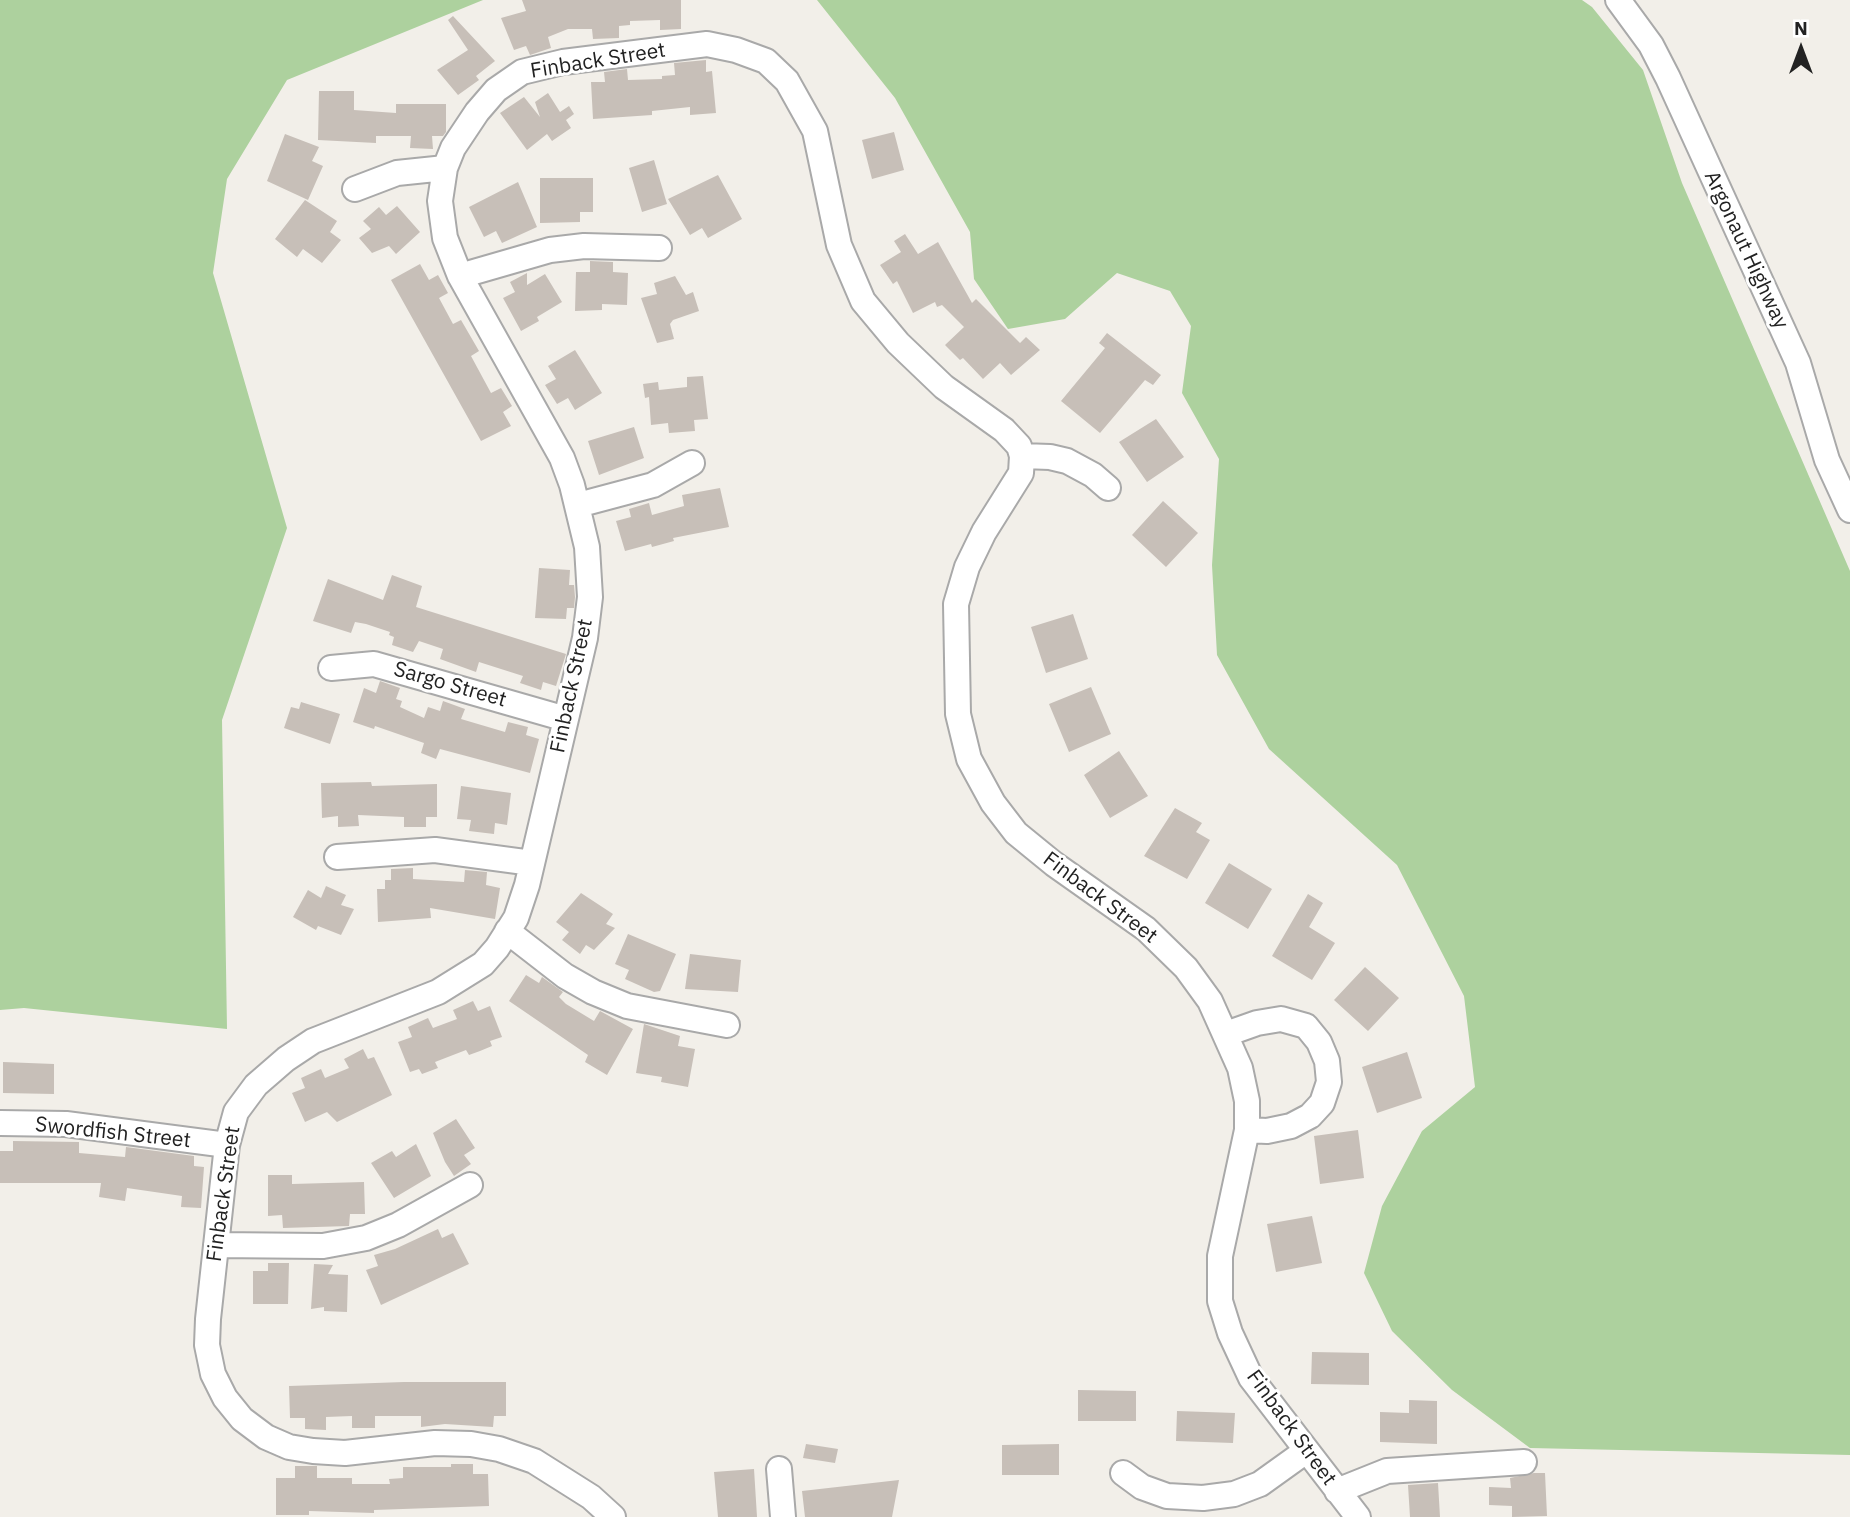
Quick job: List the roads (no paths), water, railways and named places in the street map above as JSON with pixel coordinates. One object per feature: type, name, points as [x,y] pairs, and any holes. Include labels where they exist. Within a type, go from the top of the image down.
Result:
[{"type":"street","name":"Argonaut Highway","points":[[1618,0],[1651,45],[1668,78],[1798,363],[1827,460],[1850,510]]},
{"type":"street","name":"Finback Street","points":[[613,1517],[590,1497],[534,1461],[499,1450],[471,1444],[435,1443],[345,1453],[289,1447],[266,1437],[242,1419],[225,1398],[213,1374],[208,1332],[227,1145],[236,1112],[256,1085],[286,1059],[313,1041],[458,981],[483,964],[516,918],[532,863],[585,638],[590,597],[587,547],[578,505],[562,458],[460,276],[444,238],[440,201],[444,168],[453,148],[477,112],[496,90],[522,72],[563,62],[707,44],[736,50],[766,61],[787,81],[815,131],[839,245],[863,301],[898,343],[944,387],[1004,430],[1019,446],[1022,456],[1021,473],[984,531],[967,567],[956,604],[958,713],[969,759],[993,803],[1016,833],[1054,864],[1146,929],[1186,968],[1210,1001],[1240,1068],[1247,1101],[1247,1130],[1220,1256],[1220,1301],[1230,1332],[1251,1378],[1358,1517]]},
{"type":"street","points":[[355,189],[397,173],[444,168]]},
{"type":"street","points":[[460,276],[550,250],[584,246],[659,248]]},
{"type":"street","points":[[1022,456],[1067,461],[1093,475],[1108,488]]},
{"type":"street","points":[[578,505],[653,485],[692,463]]},
{"type":"street","name":"Sargo Street","points":[[331,668],[353,663],[391,668],[566,719]]},
{"type":"street","points":[[337,857],[435,850],[532,863]]},
{"type":"street","points":[[507,931],[556,970],[593,992],[627,1006],[727,1025]]},
{"type":"street","points":[[1226,1034],[1281,1019],[1306,1026],[1319,1042],[1328,1061],[1329,1083],[1326,1093],[1322,1103],[1310,1116],[1291,1126],[1267,1131],[1247,1130]]},
{"type":"street","name":"Swordfish Street","points":[[0,1123],[66,1124],[227,1145]]},
{"type":"street","points":[[216,1245],[323,1246],[366,1238],[398,1225],[470,1185]]},
{"type":"street","points":[[1123,1473],[1142,1487],[1167,1496],[1234,1494],[1260,1484],[1306,1451]]},
{"type":"street","points":[[1337,1492],[1387,1471],[1524,1462]]},
{"type":"street","points":[[779,1469],[783,1517]]}]
